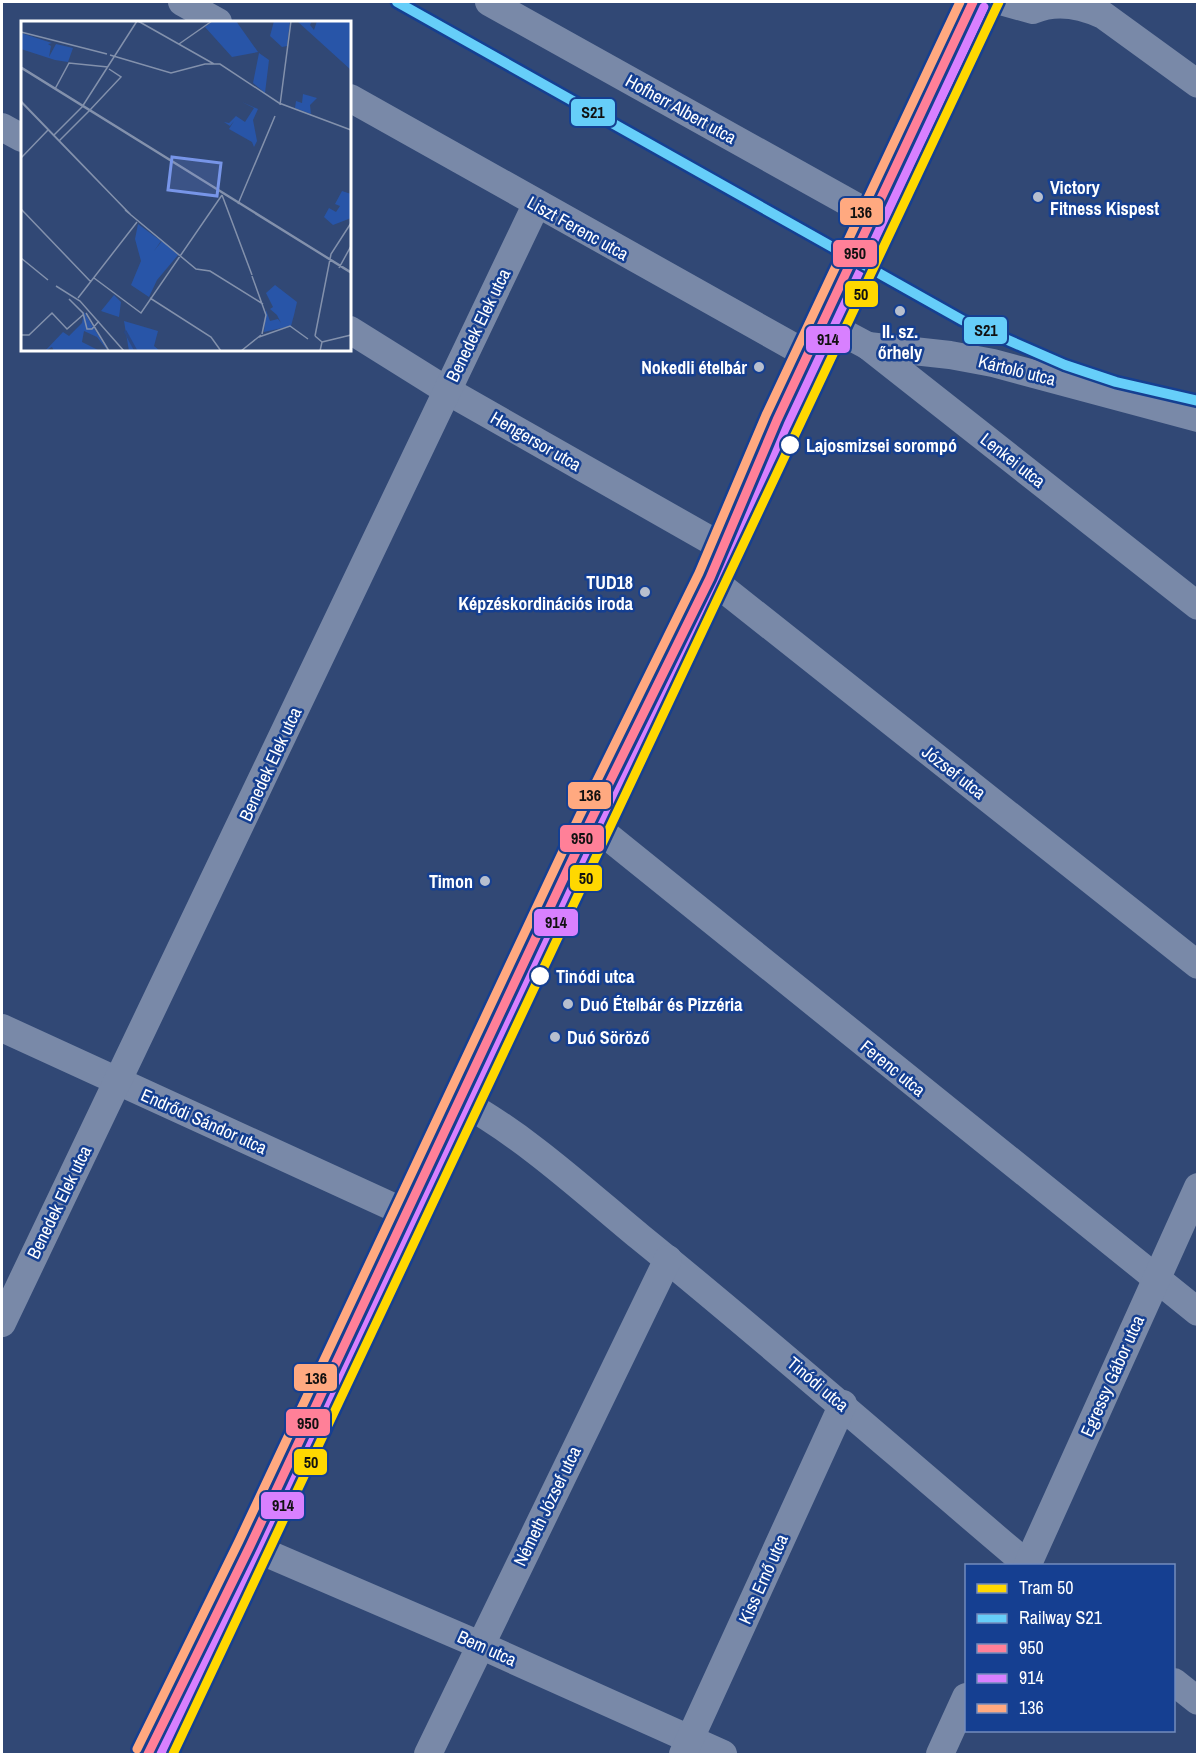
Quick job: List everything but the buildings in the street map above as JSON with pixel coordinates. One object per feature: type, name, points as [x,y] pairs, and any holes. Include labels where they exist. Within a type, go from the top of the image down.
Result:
[{"type":"main road","points":[[148,1755],[250,1546],[590,822],[710,578],[777,420],[973,2]]},
{"type":"street","points":[[182,2],[216,21]]},
{"type":"street","name":"Hofherr Albert utca","points":[[489,2],[873,216]]},
{"type":"street","points":[[1004,2],[1033,10],[1045,4],[1073,5],[1091,9],[1103,15],[1197,84]]},
{"type":"street","name":"Liszt Ferenc utca","points":[[351,99],[536,205],[808,355]]},
{"type":"street","points":[[2,127],[21,137]]},
{"type":"street","name":"Benedek Elek utca","points":[[2,1323],[536,205]]},
{"type":"street","name":"Lenkei utca","points":[[823,322],[868,346],[1197,606]]},
{"type":"street","name":"Hengersor utca","points":[[351,331],[446,390],[724,548]]},
{"type":"street","name":"Kártoló utca","points":[[868,346],[950,355],[993,363],[1197,418]]},
{"type":"street","name":"József utca","points":[[710,578],[1197,964]]},
{"type":"street","name":"Ferenc utca","points":[[590,822],[1197,1312]]},
{"type":"street","name":"Endrődi Sándor utca","points":[[2,1028],[406,1213]]},
{"type":"street","name":"Tinódi utca","points":[[459,1100],[497,1121],[668,1259],[843,1404],[1027,1564]]},
{"type":"street","name":"Egressy Gábor utca","points":[[1028,1564],[1197,1187]]},
{"type":"street","name":"Németh József utca","points":[[428,1755],[668,1259]]},
{"type":"street","name":"Kiss Ernő utca","points":[[687,1747],[843,1404]]},
{"type":"street","name":"Bem utca","points":[[250,1546],[480,1645],[687,1747],[723,1755]]},
{"type":"street","points":[[1175,1684],[1197,1701]]},
{"type":"street","points":[[940,1755],[965,1699]]},
{"type":"tram line","name":"50","points":[[173,1754],[999,2]]},
{"type":"rail line","name":"S21","points":[[397,2],[962,320],[1065,365],[1116,382],[1198,401]]},
{"type":"transit line","name":"136","points":[[137,1749],[239,1541],[579,817],[699,573],[766,415],[960,2]]},
{"type":"transit line","name":"950","points":[[148,1754],[250,1546],[590,822],[710,578],[777,420],[973,2]]},
{"type":"transit line","name":"914","points":[[161,1754],[261,1551],[601,827],[721,583],[788,425],[984,7]]},
{"type":"place","name":"Victory Fitness Kispest","points":[[1038,197]]},
{"type":"place","name":"II. sz. őrhely","points":[[900,311]]},
{"type":"place","name":"Nokedli ételbár","points":[[759,367]]},
{"type":"place","name":"Lajosmizsei sorompó","points":[[790,445]]},
{"type":"place","name":"TUD18 Képzéskordinációs iroda","points":[[645,592]]},
{"type":"place","name":"Timon","points":[[485,881]]},
{"type":"place","name":"Tinódi utca","points":[[540,976]]},
{"type":"place","name":"Duó Ételbár és Pizzéria","points":[[568,1004]]},
{"type":"place","name":"Duó Söröző","points":[[555,1037]]}]
